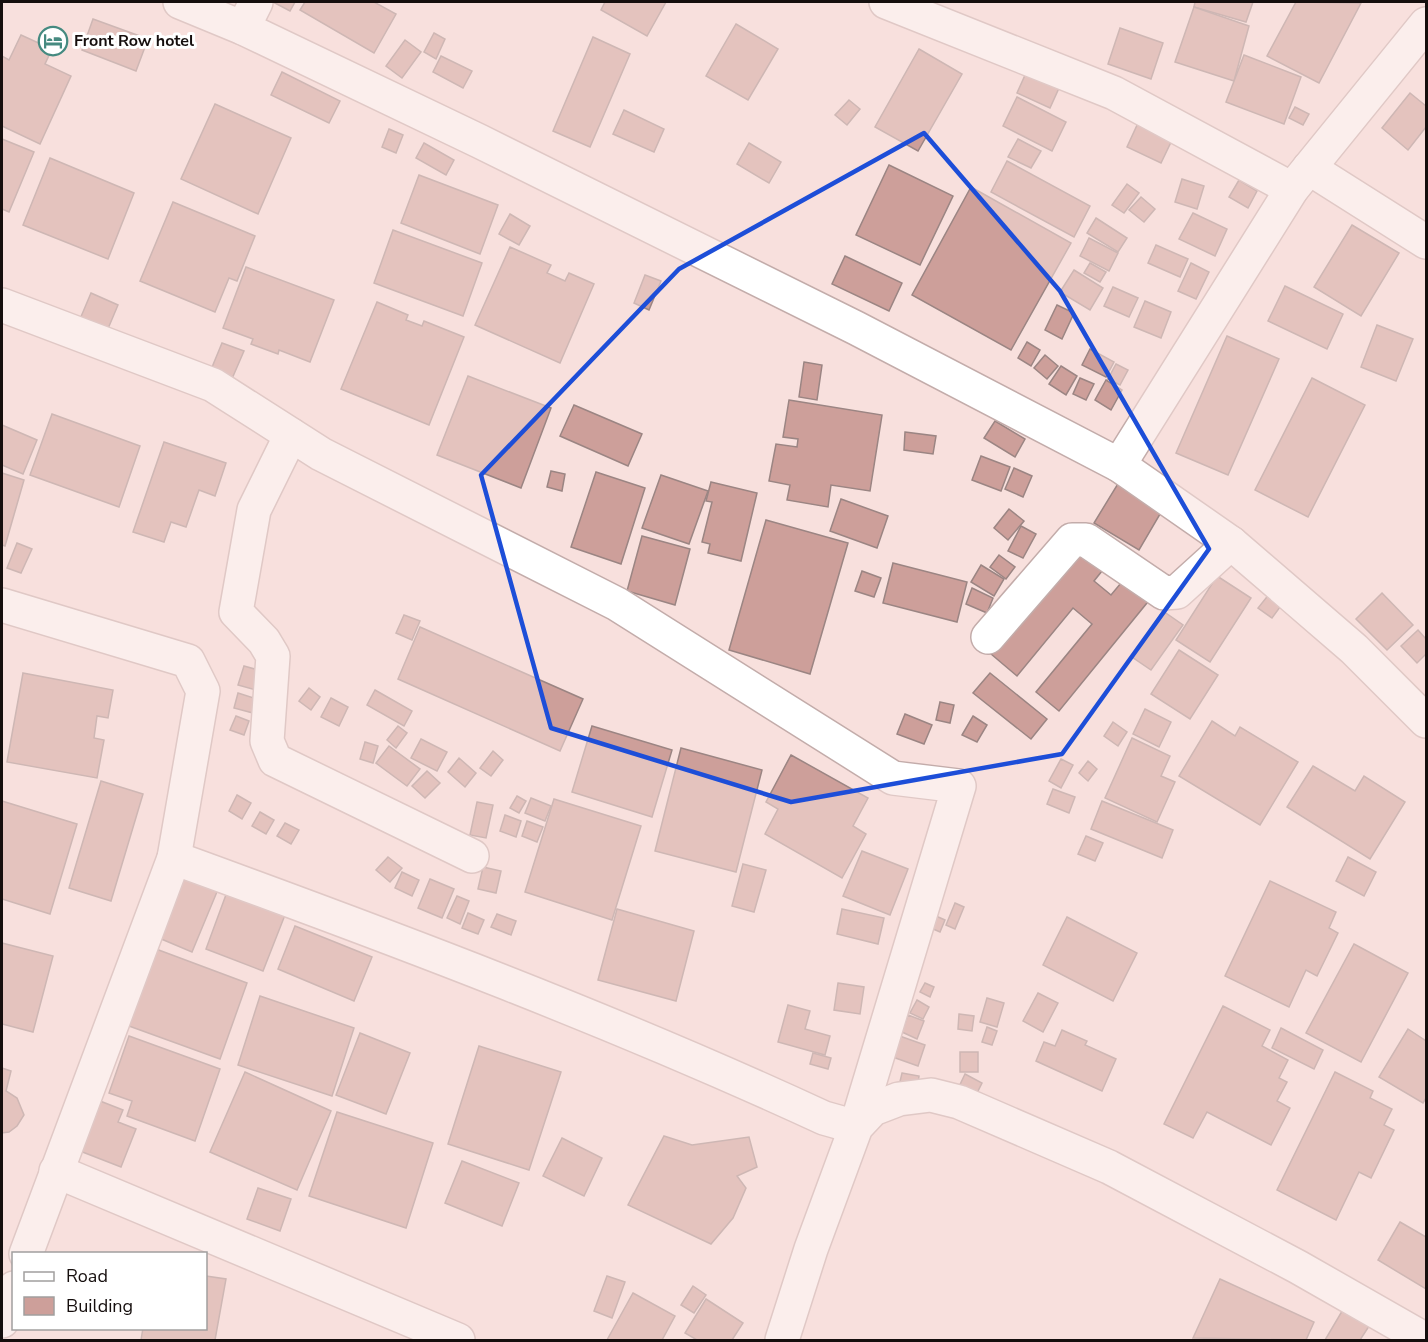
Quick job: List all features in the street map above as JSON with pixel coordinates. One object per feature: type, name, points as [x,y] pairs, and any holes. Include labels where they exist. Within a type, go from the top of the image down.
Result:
[{"type":"street","points":[[180,2],[250,15],[479,141],[835,318],[1119,465],[1231,543],[1354,650],[1426,721]]},
{"type":"street","points":[[886,2],[1114,93],[1300,178],[1426,242]]},
{"type":"street","points":[[1119,465],[1300,178],[1426,24]]},
{"type":"street","points":[[2,305],[213,385],[321,454],[617,604],[893,778],[959,786],[856,1127],[811,1249],[782,1341]]},
{"type":"street","points":[[291,435],[254,510],[236,612],[264,642],[273,656],[267,741],[275,760],[472,856]]},
{"type":"street","points":[[988,637],[1072,540],[1086,540],[1164,593],[1177,592],[1231,543]]},
{"type":"street","points":[[2,605],[188,661],[203,691],[174,858],[27,1252]]},
{"type":"street","points":[[174,858],[415,946],[621,1027],[824,1118],[856,1127]]},
{"type":"street","points":[[856,1127],[873,1109],[899,1099],[931,1095],[959,1102],[1110,1167],[1298,1267],[1426,1341]]},
{"type":"street","points":[[56,1171],[458,1341]]},
{"type":"street","points":[[2,1321],[12,1294]]},
{"type":"highlighted area","points":[[924,133],[1060,291],[1209,549],[1062,754],[791,802],[551,728],[481,475],[679,269]]},
{"type":"building","points":[[273,2],[295,2],[290,11]]},
{"type":"building","points":[[305,2],[374,2],[396,14],[374,53],[300,10]]},
{"type":"building","points":[[605,2],[666,2],[647,36],[601,10]]},
{"type":"building","points":[[1195,2],[1253,2],[1246,22],[1194,7]]},
{"type":"building","points":[[1296,2],[1361,3],[1319,83],[1267,56]]},
{"type":"building","points":[[1194,7],[1249,26],[1234,81],[1175,62]]},
{"type":"building","points":[[93,19],[148,39],[136,71],[82,50]]},
{"type":"building","points":[[736,24],[778,49],[748,100],[706,76]]},
{"type":"building","points":[[1120,28],[1163,43],[1151,79],[1108,64]]},
{"type":"building","points":[[434,33],[445,39],[436,59],[424,52]]},
{"type":"building","points":[[21,35],[52,49],[45,64],[71,76],[40,144],[2,126],[2,56],[9,60]]},
{"type":"building","points":[[593,37],[630,54],[590,147],[553,131]]},
{"type":"building","points":[[405,40],[421,52],[402,78],[386,66]]},
{"type":"building","points":[[919,49],[962,74],[918,151],[875,127]]},
{"type":"building","points":[[1244,55],[1301,77],[1284,124],[1226,102]]},
{"type":"building","points":[[441,56],[472,71],[463,88],[433,72]]},
{"type":"building","points":[[282,72],[340,101],[329,123],[271,95]]},
{"type":"building","points":[[1026,73],[1059,88],[1050,108],[1017,93]]},
{"type":"building","points":[[1410,93],[1426,106],[1426,127],[1408,150],[1382,128]]},
{"type":"building","points":[[1017,97],[1066,122],[1052,151],[1003,126]]},
{"type":"building","points":[[849,100],[860,109],[847,125],[835,115]]},
{"type":"building","points":[[215,104],[291,138],[258,214],[181,179]]},
{"type":"building","points":[[1295,107],[1309,114],[1303,125],[1289,118]]},
{"type":"building","points":[[624,110],[664,129],[654,152],[613,134]]},
{"type":"building","points":[[1138,123],[1172,140],[1161,163],[1127,147]]},
{"type":"building","points":[[389,129],[403,135],[396,153],[382,147]]},
{"type":"building","points":[[2,139],[34,152],[9,212],[2,209]]},
{"type":"building","points":[[1018,139],[1041,151],[1031,168],[1008,157]]},
{"type":"building","points":[[424,143],[454,160],[446,175],[416,158]]},
{"type":"building","points":[[749,143],[781,162],[769,183],[737,164]]},
{"type":"building","points":[[50,158],[134,193],[108,259],[23,225]]},
{"type":"building","points":[[1007,161],[1090,206],[1074,237],[991,192]]},
{"type":"building","points":[[889,165],[953,196],[920,265],[856,235]]},
{"type":"building","points":[[419,175],[498,205],[480,254],[401,223]]},
{"type":"building","points":[[1182,179],[1204,186],[1197,209],[1175,202]]},
{"type":"building","points":[[1239,180],[1257,191],[1248,208],[1229,197]]},
{"type":"building","points":[[1127,184],[1139,193],[1124,213],[1112,205]]},
{"type":"building","points":[[971,187],[1071,243],[1011,350],[912,295]]},
{"type":"building","points":[[1141,197],[1155,209],[1144,222],[1129,210]]},
{"type":"building","points":[[173,202],[255,236],[237,281],[229,278],[215,312],[140,281]]},
{"type":"building","points":[[1193,213],[1227,229],[1215,256],[1179,239]]},
{"type":"building","points":[[510,214],[530,226],[519,245],[499,234]]},
{"type":"building","points":[[1096,218],[1127,238],[1118,252],[1087,233]]},
{"type":"building","points":[[1352,225],[1399,253],[1361,316],[1314,287]]},
{"type":"building","points":[[393,230],[482,263],[463,316],[374,283]]},
{"type":"building","points":[[1089,238],[1118,253],[1109,271],[1080,256]]},
{"type":"building","points":[[1156,245],[1188,259],[1180,277],[1148,263]]},
{"type":"building","points":[[510,247],[551,265],[547,273],[565,281],[569,273],[594,284],[560,363],[475,325]]},
{"type":"building","points":[[845,256],[902,283],[889,311],[832,284]]},
{"type":"building","points":[[1090,263],[1106,272],[1100,282],[1084,273]]},
{"type":"building","points":[[1191,263],[1209,272],[1196,299],[1178,291]]},
{"type":"building","points":[[246,267],[334,300],[310,362],[279,350],[278,354],[251,344],[253,339],[223,328]]},
{"type":"building","points":[[1074,270],[1103,288],[1090,310],[1060,292]]},
{"type":"building","points":[[645,275],[661,281],[649,310],[634,303]]},
{"type":"building","points":[[1285,286],[1343,314],[1327,349],[1268,321]]},
{"type":"building","points":[[1113,287],[1138,298],[1129,317],[1104,306]]},
{"type":"building","points":[[91,293],[118,305],[107,331],[80,319]]},
{"type":"building","points":[[1145,301],[1171,312],[1161,338],[1134,327]]},
{"type":"building","points":[[377,302],[408,315],[406,320],[422,326],[424,321],[464,337],[429,425],[341,389]]},
{"type":"building","points":[[1057,305],[1074,313],[1062,339],[1045,330]]},
{"type":"building","points":[[1377,325],[1413,339],[1396,381],[1361,367]]},
{"type":"building","points":[[1227,336],[1279,359],[1228,475],[1176,453]]},
{"type":"building","points":[[1027,342],[1040,350],[1031,366],[1018,358]]},
{"type":"building","points":[[222,343],[244,351],[231,381],[210,372]]},
{"type":"building","points":[[1090,349],[1114,362],[1106,377],[1082,365]]},
{"type":"building","points":[[1045,355],[1058,366],[1047,379],[1034,368]]},
{"type":"building","points":[[804,362],[822,365],[817,400],[799,397]]},
{"type":"building","points":[[1116,364],[1128,370],[1120,385],[1108,379]]},
{"type":"building","points":[[1061,366],[1077,376],[1066,395],[1049,384]]},
{"type":"building","points":[[468,376],[551,408],[521,488],[437,455]]},
{"type":"building","points":[[1080,378],[1094,384],[1086,400],[1073,394]]},
{"type":"building","points":[[1312,378],[1365,405],[1308,517],[1255,490]]},
{"type":"building","points":[[1106,380],[1122,390],[1111,410],[1095,400]]},
{"type":"building","points":[[789,400],[882,415],[870,491],[831,485],[828,507],[787,500],[790,485],[769,481],[776,444],[797,447],[798,439],[783,437]]},
{"type":"building","points":[[574,405],[642,434],[628,466],[560,436]]},
{"type":"building","points":[[52,414],[140,446],[119,507],[30,475]]},
{"type":"building","points":[[995,421],[1025,439],[1015,457],[984,438]]},
{"type":"building","points":[[2,425],[37,440],[23,474],[2,465]]},
{"type":"building","points":[[905,432],[936,436],[933,454],[904,450]]},
{"type":"building","points":[[164,442],[226,463],[215,496],[199,490],[186,527],[171,522],[164,542],[133,532]]},
{"type":"building","points":[[981,456],[1010,467],[1001,491],[972,480]]},
{"type":"building","points":[[1014,468],[1032,476],[1023,497],[1005,489]]},
{"type":"building","points":[[551,471],[565,474],[562,491],[547,487]]},
{"type":"building","points":[[596,472],[645,488],[621,564],[571,547]]},
{"type":"building","points":[[2,473],[24,480],[5,546],[2,545]]},
{"type":"building","points":[[661,475],[708,491],[689,544],[642,528]]},
{"type":"building","points":[[711,482],[757,493],[741,561],[708,553],[710,544],[702,542],[712,502],[706,501]]},
{"type":"building","points":[[1119,482],[1163,509],[1139,550],[1094,523]]},
{"type":"building","points":[[841,499],[888,516],[877,548],[830,531]]},
{"type":"building","points":[[1009,509],[1024,521],[1008,540],[994,528]]},
{"type":"building","points":[[766,520],[848,543],[810,674],[729,650]]},
{"type":"building","points":[[1021,526],[1036,534],[1023,558],[1008,551]]},
{"type":"building","points":[[642,536],[690,549],[675,605],[627,591]]},
{"type":"building","points":[[17,543],[32,549],[21,573],[7,568]]},
{"type":"building","points":[[1081,545],[1106,566],[1094,581],[1111,595],[1126,577],[1151,598],[1059,711],[1036,692],[1092,624],[1073,608],[1017,676],[991,654]]},
{"type":"building","points":[[999,555],[1015,567],[1006,579],[990,567]]},
{"type":"building","points":[[893,563],[967,582],[957,622],[883,603]]},
{"type":"building","points":[[981,565],[1004,579],[994,596],[971,582]]},
{"type":"building","points":[[862,571],[881,578],[874,597],[855,591]]},
{"type":"building","points":[[1217,576],[1251,598],[1210,662],[1176,640]]},
{"type":"building","points":[[972,588],[993,598],[987,613],[966,604]]},
{"type":"building","points":[[1270,593],[1283,603],[1272,618],[1258,608]]},
{"type":"building","points":[[1382,593],[1413,625],[1387,650],[1356,619]]},
{"type":"building","points":[[1163,611],[1183,625],[1151,670],[1132,657]]},
{"type":"building","points":[[404,615],[420,621],[412,640],[396,633]]},
{"type":"building","points":[[420,627],[583,699],[560,751],[398,679]]},
{"type":"building","points":[[1418,630],[1426,639],[1426,654],[1417,663],[1401,646]]},
{"type":"building","points":[[1179,650],[1218,675],[1190,719],[1151,694]]},
{"type":"building","points":[[244,666],[269,673],[263,692],[238,685]]},
{"type":"building","points":[[23,673],[113,690],[108,718],[97,716],[94,738],[104,740],[97,778],[7,762]]},
{"type":"building","points":[[990,673],[1047,719],[1031,739],[973,693]]},
{"type":"building","points":[[309,688],[320,697],[311,710],[299,701]]},
{"type":"building","points":[[375,690],[412,711],[404,726],[367,705]]},
{"type":"building","points":[[238,693],[257,699],[253,713],[234,708]]},
{"type":"building","points":[[331,698],[348,707],[339,726],[321,717]]},
{"type":"building","points":[[940,702],[954,705],[950,723],[936,720]]},
{"type":"building","points":[[1145,709],[1171,722],[1159,747],[1133,734]]},
{"type":"building","points":[[905,714],[932,725],[924,744],[897,734]]},
{"type":"building","points":[[236,716],[249,721],[244,735],[230,730]]},
{"type":"building","points":[[973,716],[987,725],[977,742],[962,735]]},
{"type":"building","points":[[1212,721],[1235,736],[1240,727],[1298,762],[1260,825],[1179,776]]},
{"type":"building","points":[[1113,722],[1127,732],[1118,746],[1104,736]]},
{"type":"building","points":[[398,726],[407,733],[396,748],[387,740]]},
{"type":"building","points":[[592,726],[672,750],[652,817],[572,792]]},
{"type":"building","points":[[1132,738],[1170,756],[1161,776],[1175,782],[1157,822],[1105,798]]},
{"type":"building","points":[[421,739],[447,752],[437,771],[411,758]]},
{"type":"building","points":[[365,742],[378,746],[373,763],[360,759]]},
{"type":"building","points":[[389,746],[420,769],[407,786],[376,763]]},
{"type":"building","points":[[681,748],[762,770],[736,872],[655,851]]},
{"type":"building","points":[[493,751],[503,760],[491,776],[480,768]]},
{"type":"building","points":[[791,755],[868,798],[853,826],[866,834],[842,878],[765,834],[778,809],[766,802]]},
{"type":"building","points":[[459,758],[476,773],[465,787],[448,772]]},
{"type":"building","points":[[1061,759],[1073,765],[1061,788],[1049,781]]},
{"type":"building","points":[[1088,761],[1097,769],[1088,781],[1079,773]]},
{"type":"building","points":[[1313,766],[1355,791],[1364,776],[1405,802],[1370,859],[1287,807]]},
{"type":"building","points":[[427,771],[440,783],[425,798],[412,786]]},
{"type":"building","points":[[101,781],[143,794],[111,901],[69,888]]},
{"type":"building","points":[[1053,789],[1075,797],[1069,813],[1047,804]]},
{"type":"building","points":[[237,795],[251,803],[242,819],[229,811]]},
{"type":"building","points":[[517,796],[526,801],[519,813],[510,808]]},
{"type":"building","points":[[531,798],[551,806],[545,821],[525,813]]},
{"type":"building","points":[[554,799],[641,826],[612,920],[525,892]]},
{"type":"building","points":[[2,801],[77,824],[50,914],[2,899]]},
{"type":"building","points":[[1102,801],[1173,830],[1162,858],[1091,829]]},
{"type":"building","points":[[477,802],[493,805],[486,838],[470,835]]},
{"type":"building","points":[[260,812],[274,820],[266,834],[252,826]]},
{"type":"building","points":[[505,815],[521,821],[516,837],[500,831]]},
{"type":"building","points":[[527,821],[543,827],[537,842],[522,836]]},
{"type":"building","points":[[285,823],[299,830],[291,844],[277,836]]},
{"type":"building","points":[[1086,836],[1103,843],[1095,861],[1078,854]]},
{"type":"building","points":[[862,851],[908,869],[890,915],[843,896]]},
{"type":"building","points":[[388,857],[402,868],[390,882],[376,870]]},
{"type":"building","points":[[1348,857],[1376,872],[1364,896],[1336,881]]},
{"type":"building","points":[[743,864],[766,870],[754,912],[732,906]]},
{"type":"building","points":[[483,867],[501,871],[496,893],[478,889]]},
{"type":"building","points":[[402,872],[419,880],[412,896],[395,888]]},
{"type":"building","points":[[186,873],[219,887],[192,952],[159,938]]},
{"type":"building","points":[[430,879],[454,889],[442,918],[418,908]]},
{"type":"building","points":[[1270,881],[1336,912],[1329,928],[1338,933],[1317,976],[1306,970],[1289,1007],[1225,976]]},
{"type":"building","points":[[227,892],[285,915],[263,971],[206,949]]},
{"type":"building","points":[[457,896],[469,901],[460,924],[447,918]]},
{"type":"building","points":[[955,903],[964,907],[955,929],[946,925]]},
{"type":"building","points":[[617,909],[694,931],[676,1001],[598,980]]},
{"type":"building","points":[[842,909],[884,918],[878,944],[837,934]]},
{"type":"building","points":[[468,913],[484,920],[478,934],[462,928]]},
{"type":"building","points":[[929,913],[945,920],[940,932],[924,925]]},
{"type":"building","points":[[497,914],[516,921],[511,935],[491,927]]},
{"type":"building","points":[[1067,917],[1137,953],[1113,1001],[1043,965]]},
{"type":"building","points":[[295,926],[372,957],[354,1001],[278,969]]},
{"type":"building","points":[[2,943],[53,956],[33,1032],[2,1024]]},
{"type":"building","points":[[1354,944],[1408,973],[1361,1062],[1306,1033]]},
{"type":"building","points":[[156,949],[247,983],[220,1059],[129,1026]]},
{"type":"building","points":[[838,983],[864,987],[860,1014],[834,1010]]},
{"type":"building","points":[[925,983],[934,987],[930,997],[920,992]]},
{"type":"building","points":[[1038,993],[1058,1003],[1043,1032],[1023,1021]]},
{"type":"building","points":[[260,996],[354,1028],[332,1096],[238,1065]]},
{"type":"building","points":[[987,998],[1004,1003],[997,1027],[980,1022]]},
{"type":"building","points":[[917,1000],[929,1007],[923,1019],[910,1013]]},
{"type":"building","points":[[788,1005],[810,1011],[805,1029],[830,1036],[825,1055],[778,1042]]},
{"type":"building","points":[[1223,1006],[1270,1030],[1262,1046],[1288,1060],[1279,1078],[1287,1082],[1277,1101],[1290,1108],[1271,1145],[1207,1112],[1193,1138],[1164,1124]]},
{"type":"building","points":[[959,1014],[974,1016],[972,1031],[958,1029]]},
{"type":"building","points":[[908,1015],[924,1021],[917,1039],[902,1032]]},
{"type":"building","points":[[987,1027],[997,1031],[992,1045],[982,1042]]},
{"type":"building","points":[[1281,1028],[1323,1050],[1314,1069],[1272,1048]]},
{"type":"building","points":[[1408,1029],[1426,1041],[1426,1098],[1423,1103],[1379,1077]]},
{"type":"building","points":[[1062,1030],[1087,1041],[1085,1045],[1116,1059],[1102,1091],[1036,1061],[1044,1042],[1055,1046]]},
{"type":"building","points":[[360,1033],[410,1053],[386,1114],[336,1095]]},
{"type":"building","points":[[894,1034],[925,1045],[918,1066],[887,1055]]},
{"type":"building","points":[[129,1036],[220,1069],[195,1141],[127,1116],[132,1101],[109,1093]]},
{"type":"building","points":[[479,1046],[561,1072],[529,1170],[448,1144]]},
{"type":"building","points":[[960,1052],[978,1052],[978,1072],[960,1072]]},
{"type":"building","points":[[813,1053],[831,1058],[828,1069],[810,1064]]},
{"type":"building","points":[[2,1068],[11,1071],[6,1091],[17,1098],[24,1115],[17,1126],[9,1132],[2,1133]]},
{"type":"building","points":[[245,1072],[331,1111],[297,1190],[210,1152]]},
{"type":"building","points":[[1335,1072],[1373,1091],[1370,1098],[1392,1109],[1384,1125],[1394,1130],[1371,1178],[1359,1172],[1336,1220],[1277,1190]]},
{"type":"building","points":[[902,1073],[919,1076],[917,1089],[899,1086]]},
{"type":"building","points":[[965,1074],[982,1083],[974,1099],[957,1091]]},
{"type":"building","points":[[100,1101],[123,1110],[118,1122],[136,1129],[121,1167],[80,1151]]},
{"type":"building","points":[[337,1112],[433,1143],[406,1228],[309,1196]]},
{"type":"building","points":[[664,1136],[692,1145],[749,1137],[757,1167],[737,1176],[746,1188],[733,1218],[711,1244],[628,1205]]},
{"type":"building","points":[[562,1138],[602,1158],[584,1196],[543,1176]]},
{"type":"building","points":[[462,1161],[519,1183],[502,1226],[445,1203]]},
{"type":"building","points":[[258,1188],[291,1199],[280,1231],[247,1219]]},
{"type":"building","points":[[1400,1222],[1426,1237],[1426,1289],[1378,1260]]},
{"type":"building","points":[[207,1276],[226,1279],[215,1340],[141,1340],[143,1330],[207,1330]]},
{"type":"building","points":[[607,1276],[625,1282],[612,1318],[594,1311]]},
{"type":"building","points":[[1220,1279],[1314,1322],[1306,1340],[1193,1338]]},
{"type":"building","points":[[693,1286],[706,1295],[694,1313],[681,1305]]},
{"type":"building","points":[[633,1293],[675,1316],[662,1340],[607,1340]]},
{"type":"building","points":[[706,1299],[743,1323],[732,1340],[697,1340],[685,1333]]},
{"type":"building","points":[[1348,1301],[1375,1317],[1360,1340],[1325,1340]]},
{"type":"place","name":"Front Row hotel","points":[[53,41]]}]
